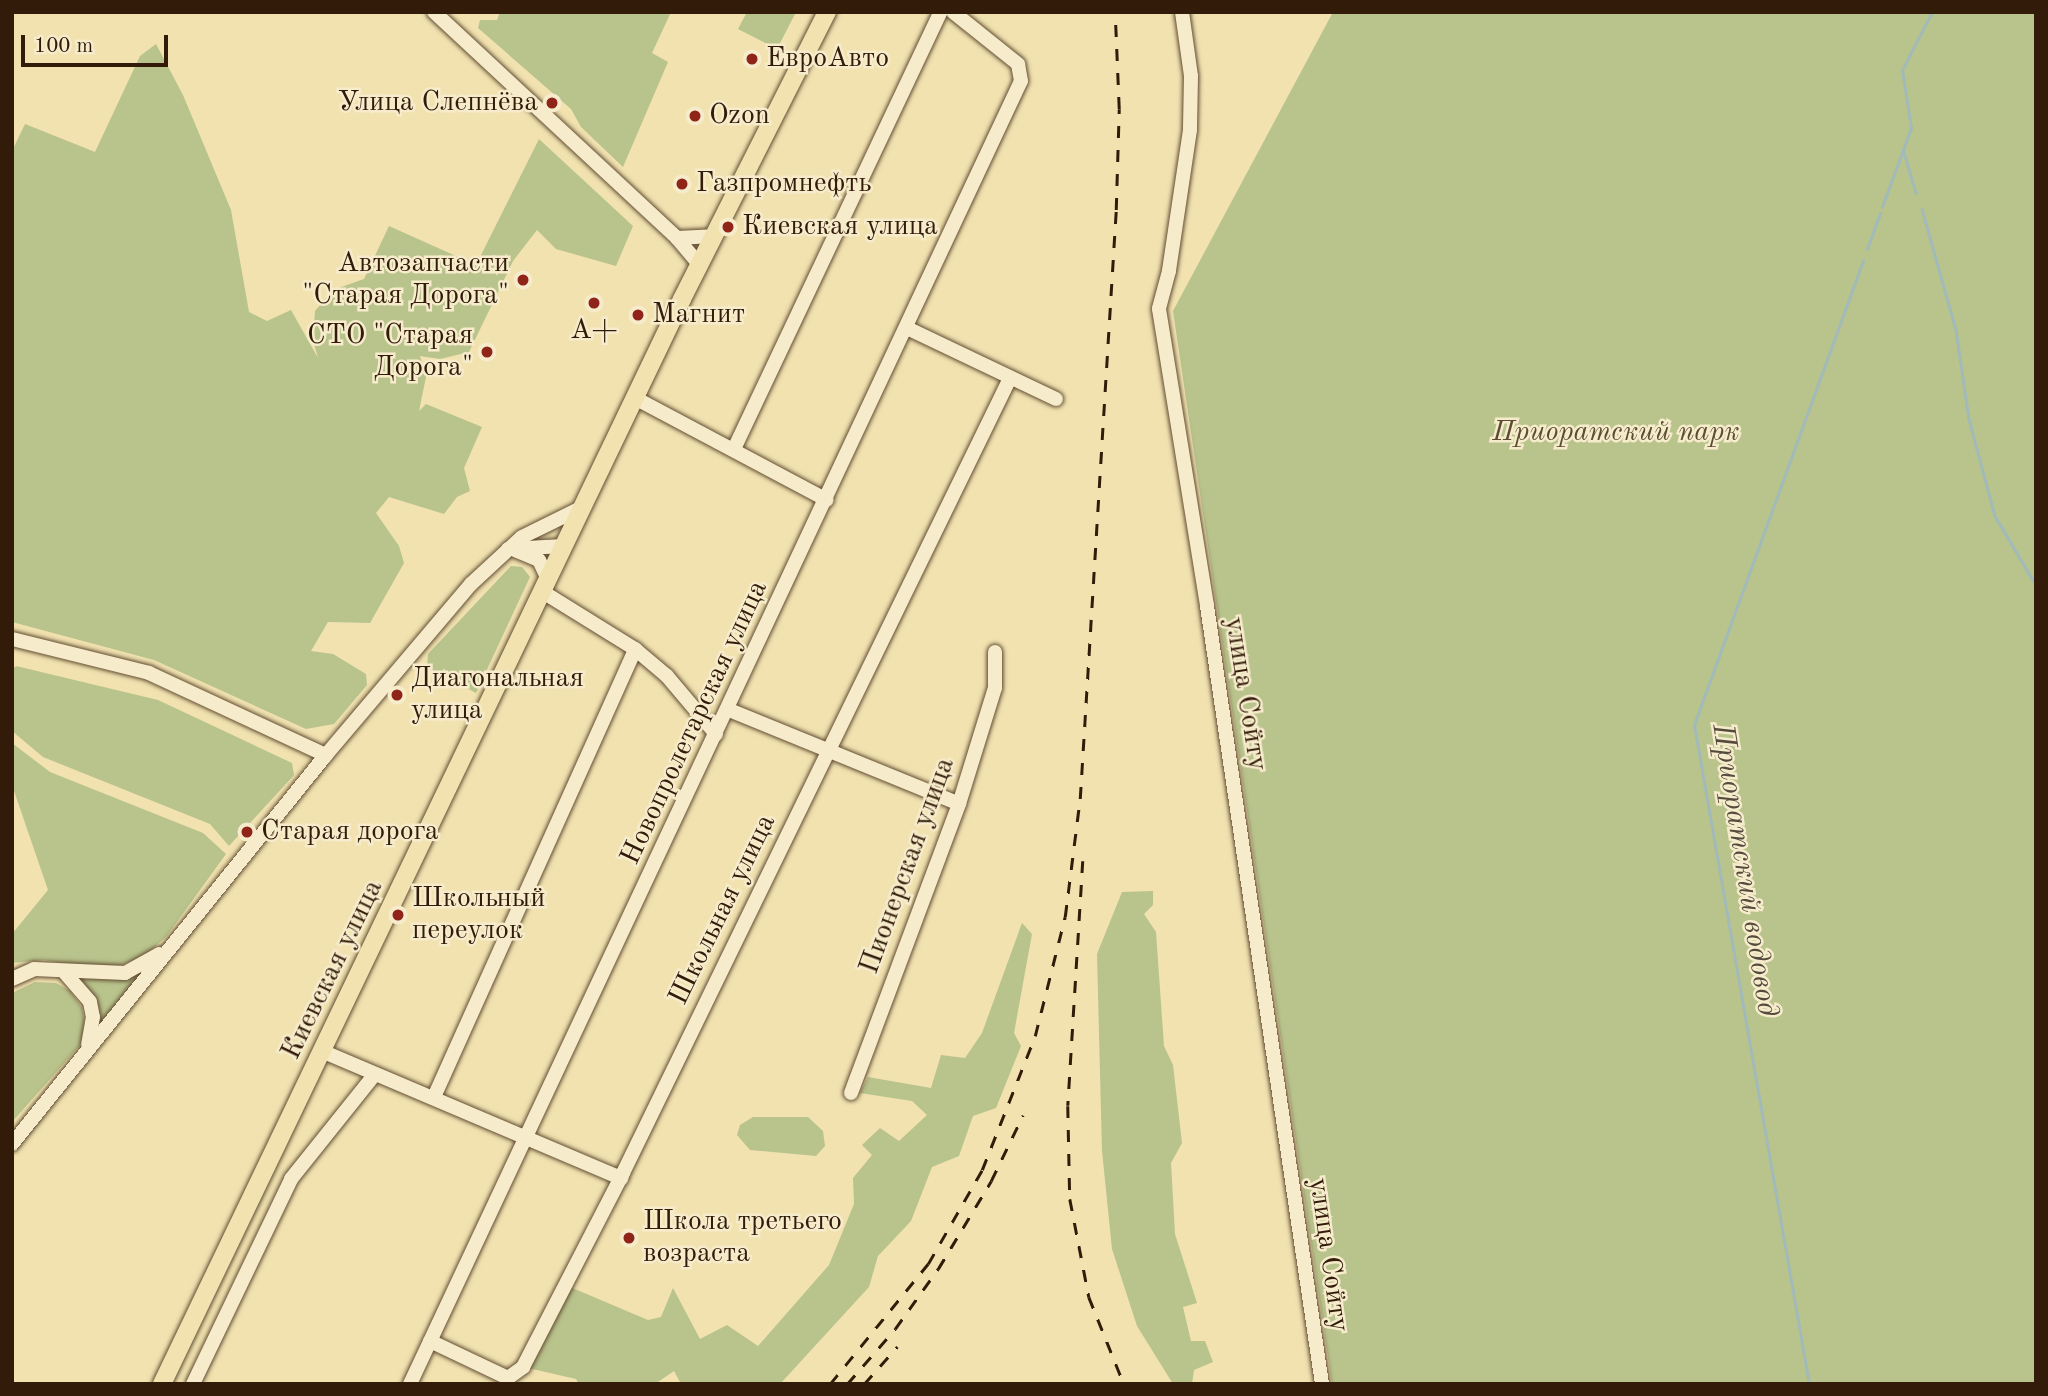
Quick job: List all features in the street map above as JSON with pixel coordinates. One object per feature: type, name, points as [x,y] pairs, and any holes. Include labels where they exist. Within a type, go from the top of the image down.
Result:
[{"type":"main road","name":"Киевская улица","points":[[162,1384],[324,1052],[699,264],[827,12]]},
{"type":"street","points":[[434,12],[677,238],[699,264]]},
{"type":"street","points":[[734,449],[941,12]]},
{"type":"street","name":"Новопролетарская улица","points":[[410,1384],[729,710],[1021,81],[1018,64],[953,12]]},
{"type":"street","name":"улица Сойту","points":[[1182,12],[1191,76],[1189,130],[1169,271],[1158,309],[1209,617],[1322,1384]]},
{"type":"street","points":[[677,238],[713,236]]},
{"type":"street","points":[[908,328],[1056,400]]},
{"type":"street","name":"Школьная улица","points":[[430,1341],[508,1378],[523,1367],[621,1178],[1010,378]]},
{"type":"street","points":[[635,398],[827,500]]},
{"type":"street","points":[[12,1144],[326,755],[464,592],[507,549],[532,531],[581,508]]},
{"type":"street","points":[[532,531],[544,533],[564,546]]},
{"type":"street","points":[[507,549],[564,546]]},
{"type":"street","points":[[507,549],[529,553],[539,560],[546,586],[635,649],[667,676],[716,734]]},
{"type":"street","points":[[12,639],[149,673],[326,755]]},
{"type":"street","points":[[434,1097],[635,649]]},
{"type":"street","name":"Пионерская улица","points":[[851,1093],[959,804],[995,688],[995,652]]},
{"type":"street","points":[[729,710],[959,804]]},
{"type":"street","points":[[12,979],[34,969],[65,973],[125,973],[147,964],[176,941]]},
{"type":"street","points":[[65,973],[90,1002],[92,1032],[85,1053]]},
{"type":"street","points":[[324,1052],[621,1178]]},
{"type":"street","points":[[192,1384],[291,1179],[375,1074]]},
{"type":"green space","points":[[500,12],[671,12],[652,53],[668,62],[623,167],[581,127],[571,109],[478,28],[480,20],[497,20]]},
{"type":"green space","points":[[747,12],[795,14],[777,49],[738,29]]},
{"type":"green space","name":"Приоратский парк","points":[[1333,12],[2036,12],[2036,1384],[1332,1384],[1173,311]]},
{"type":"green space","points":[[156,44],[183,95],[231,210],[249,312],[267,321],[291,310],[318,358],[313,340],[315,311],[333,290],[364,279],[389,226],[476,265],[539,139],[633,226],[616,266],[556,249],[537,230],[513,261],[469,352],[440,359],[420,356],[426,377],[419,411],[426,404],[482,427],[464,468],[470,491],[457,497],[444,514],[389,497],[376,513],[399,546],[404,563],[370,623],[328,622],[311,651],[333,654],[366,674],[367,685],[334,724],[306,729],[154,660],[12,622],[12,151],[25,124],[95,152],[140,56]]},
{"type":"green space","points":[[511,566],[522,567],[530,577],[476,693],[427,667],[428,654]]},
{"type":"green space","points":[[16,666],[158,700],[292,763],[294,775],[229,846],[210,824],[43,757],[12,731],[12,670]]},
{"type":"green space","points":[[12,743],[50,772],[203,833],[226,854],[166,937],[144,956],[110,969],[44,960],[12,963],[12,934],[48,890],[12,785]]},
{"type":"green space","points":[[1153,891],[1153,905],[1144,914],[1156,932],[1164,1046],[1173,1065],[1182,1143],[1171,1163],[1175,1234],[1197,1303],[1183,1307],[1191,1341],[1205,1341],[1213,1362],[1194,1370],[1192,1384],[1173,1384],[1137,1326],[1112,1249],[1102,1151],[1097,954],[1122,892]]},
{"type":"green space","points":[[1022,923],[1032,934],[1014,1033],[1021,1046],[996,1108],[973,1116],[959,1156],[932,1167],[911,1221],[878,1256],[869,1287],[780,1384],[681,1384],[674,1371],[655,1384],[579,1384],[576,1379],[528,1368],[570,1287],[648,1320],[661,1317],[673,1288],[700,1339],[727,1325],[758,1346],[829,1265],[854,1204],[853,1178],[872,1155],[862,1145],[880,1128],[899,1141],[927,1115],[912,1101],[860,1093],[868,1077],[931,1088],[941,1055],[965,1058],[982,1033]]},
{"type":"green space","points":[[140,972],[143,975],[97,1031],[97,1005],[81,979],[119,979]]},
{"type":"green space","points":[[35,982],[56,983],[70,991],[82,1008],[85,1025],[81,1044],[12,1122],[12,993]]},
{"type":"green space","points":[[753,1117],[808,1117],[823,1131],[825,1146],[816,1156],[750,1150],[737,1135],[740,1125]]},
{"type":"waterway","name":"Приоратский водовод","points":[[1882,207],[1911,128],[1902,70],[1932,12]]},
{"type":"waterway","points":[[1903,149],[1916,193]]},
{"type":"waterway","points":[[1922,209],[1956,330],[1969,419],[1995,516],[2036,585]]},
{"type":"waterway","name":"Приоратский водовод","points":[[1867,249],[1880,213]]},
{"type":"waterway","name":"Приоратский водовод","points":[[1809,1384],[1694,725],[1863,261]]},
{"type":"railway","points":[[830,1384],[928,1264],[982,1170],[1035,1036],[1065,917],[1080,799],[1116,210],[1119,109],[1115,12]]},
{"type":"railway","points":[[1083,861],[1068,1106],[1070,1199],[1089,1297],[1124,1384]]},
{"type":"railway","points":[[847,1384],[895,1329],[938,1269],[991,1181],[1023,1115]]},
{"type":"railway","points":[[864,1384],[897,1347]]},
{"type":"place","name":"ЕвроАвто","points":[[752,59]]},
{"type":"place","name":"Улица Слепнёва","points":[[552,103]]},
{"type":"place","name":"Ozon","points":[[695,116]]},
{"type":"place","name":"Газпромнефть","points":[[682,184]]},
{"type":"place","name":"Киевская улица","points":[[728,227]]},
{"type":"place","name":"Автозапчасти \"Старая Дорога\"","points":[[523,280]]},
{"type":"place","name":"А+","points":[[594,303]]},
{"type":"place","name":"Магнит","points":[[638,315]]},
{"type":"place","name":"СТО \"Старая Дорога\"","points":[[487,352]]},
{"type":"place","name":"Диагональная улица","points":[[397,695]]},
{"type":"place","name":"Старая дорога","points":[[247,832]]},
{"type":"place","name":"Школьный переулок","points":[[398,915]]},
{"type":"place","name":"Школа третьего возраста","points":[[629,1238]]}]
